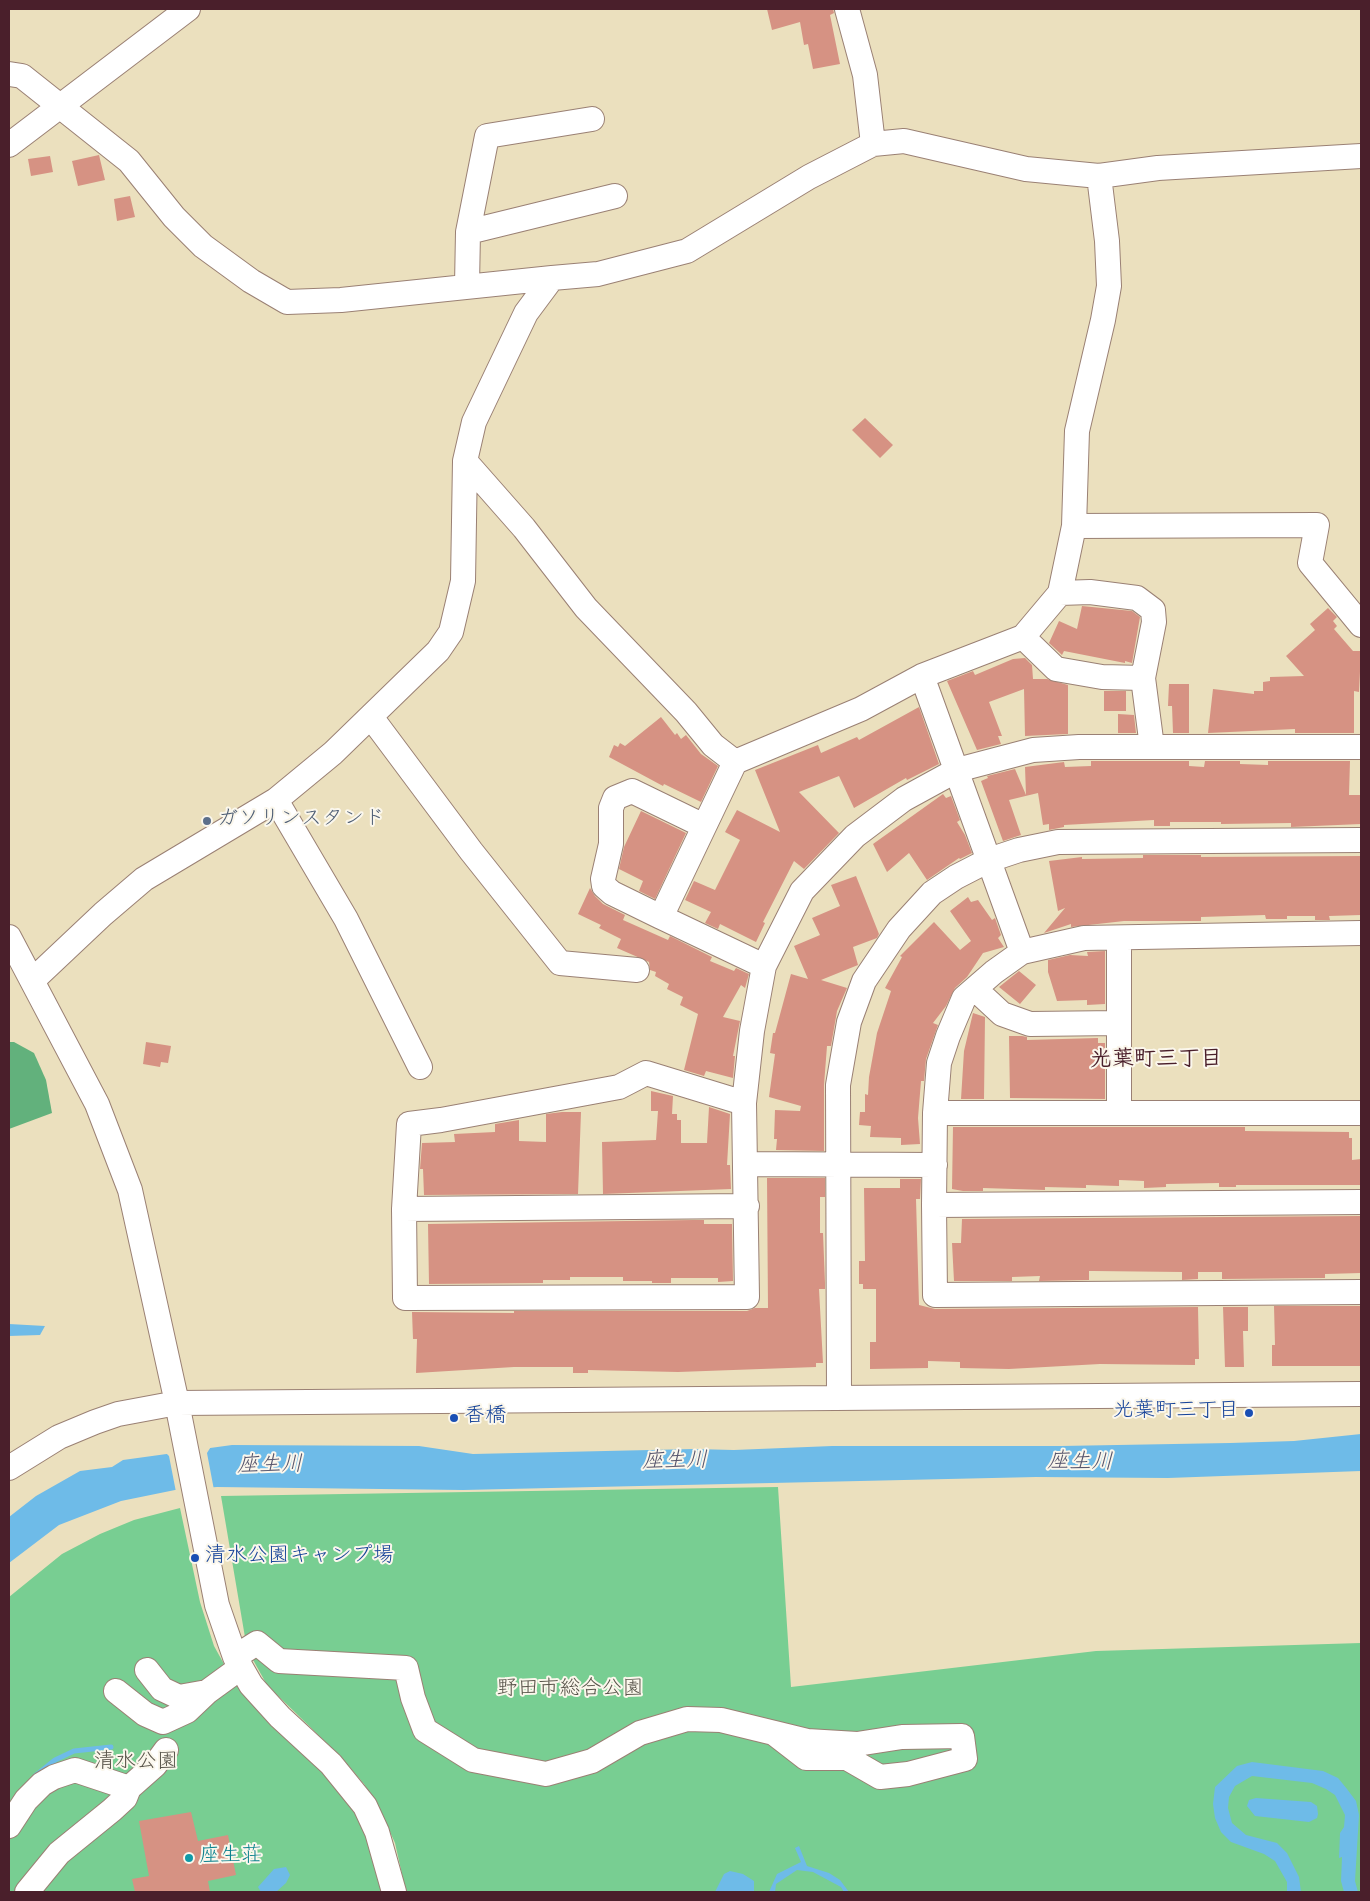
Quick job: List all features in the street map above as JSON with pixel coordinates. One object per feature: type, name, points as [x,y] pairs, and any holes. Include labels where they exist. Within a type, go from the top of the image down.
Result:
[{"type":"street","points":[[9,145],[188,9]]},
{"type":"street","points":[[847,9],[865,75],[873,144]]},
{"type":"street","points":[[9,74],[22,76],[129,160],[174,217],[202,246],[251,282],[287,302],[342,300],[467,285],[598,274],[688,251],[809,177],[873,144],[904,141],[1026,169],[1099,176],[1158,168],[1361,156]]},
{"type":"street","points":[[467,285],[468,232],[487,136],[592,119]]},
{"type":"street","points":[[661,917],[735,762],[861,709],[922,676],[1022,637],[1050,608],[1060,592],[1074,526],[1076,431],[1103,320],[1109,286],[1107,241],[1099,176]]},
{"type":"street","points":[[468,232],[615,196]]},
{"type":"street","points":[[33,980],[103,914],[144,879],[276,800],[333,753],[438,651],[451,632],[463,580],[465,461],[474,422],[526,313],[552,278]]},
{"type":"street","points":[[465,461],[524,528],[586,608],[686,712],[713,746],[735,762]]},
{"type":"street","points":[[1074,526],[1317,524],[1310,563],[1361,625]]},
{"type":"street","points":[[1060,592],[1090,592],[1137,598],[1153,610],[1154,622],[1143,678],[1152,747]]},
{"type":"street","points":[[1022,637],[1056,669],[1102,677],[1143,678]]},
{"type":"street","points":[[922,676],[1022,952]]},
{"type":"street","points":[[371,717],[471,851],[560,963],[637,970]]},
{"type":"street","points":[[744,1102],[646,1073],[618,1087],[441,1120],[409,1124],[404,1209],[405,1298],[747,1297],[747,1164],[744,1102],[752,1031],[764,966],[802,891],[855,836],[904,799],[957,770],[1032,750],[1152,747],[1361,747]]},
{"type":"street","points":[[704,826],[632,791],[615,798],[611,808],[611,844],[603,879],[604,886],[612,893],[764,966]]},
{"type":"street","points":[[276,800],[346,919],[420,1067]]},
{"type":"street","points":[[839,1398],[838,1085],[849,1022],[864,981],[899,929],[932,893],[956,877],[989,860],[1018,850],[1058,842],[1361,840]]},
{"type":"street","points":[[1361,933],[1084,938],[1022,952],[964,998],[948,1036],[939,1063],[935,1112],[934,1205],[935,1295],[1361,1292]]},
{"type":"street","points":[[9,937],[97,1104],[127,1182],[144,1246],[217,1605],[238,1662],[251,1685],[280,1717],[344,1778],[365,1806],[377,1832],[394,1892]]},
{"type":"street","points":[[1119,938],[1119,1113]]},
{"type":"street","points":[[975,989],[1002,1014],[1030,1024],[1118,1023]]},
{"type":"street","points":[[935,1112],[1361,1112]]},
{"type":"street","points":[[747,1164],[935,1165]]},
{"type":"street","points":[[934,1205],[1361,1202]]},
{"type":"street","points":[[404,1209],[747,1206]]},
{"type":"street","points":[[9,1468],[59,1437],[94,1422],[118,1414],[177,1403],[1361,1394]]},
{"type":"street","points":[[116,1690],[145,1714],[163,1722],[187,1710],[257,1643],[279,1661],[406,1668],[412,1698],[426,1730],[473,1760],[546,1774],[592,1761],[640,1733],[687,1719],[721,1720],[807,1741],[857,1744],[902,1737],[962,1736],[965,1759],[908,1774],[880,1777],[847,1758],[806,1758],[775,1734]]},
{"type":"street","points":[[147,1670],[162,1689],[179,1697],[207,1692]]},
{"type":"street","points":[[27,1892],[59,1853],[125,1798],[129,1788],[155,1765],[166,1750]]},
{"type":"street","points":[[9,1826],[26,1800],[42,1784],[68,1772],[75,1770],[129,1788]]},
{"type":"green space","points":[[9,1042],[14,1042],[34,1053],[46,1080],[52,1113],[9,1129]]},
{"type":"green space","name":"野田市総合公園","points":[[778,1487],[791,1687],[1096,1651],[1361,1643],[1361,1892],[406,1892],[395,1843],[381,1812],[364,1784],[343,1759],[267,1685],[247,1649],[221,1496]]},
{"type":"green space","name":"清水公園","points":[[180,1508],[200,1602],[214,1646],[234,1682],[266,1716],[329,1774],[354,1807],[368,1835],[384,1892],[9,1892],[9,1597],[62,1554],[100,1534],[134,1520]]},
{"type":"water","points":[[9,1324],[45,1326],[40,1335],[9,1336]]},
{"type":"water","name":"座生川","points":[[1361,1434],[1361,1471],[1168,1478],[1036,1477],[463,1490],[217,1487],[175,1490],[121,1501],[59,1525],[9,1563],[9,1517],[36,1496],[80,1471],[112,1467],[123,1460],[232,1445],[419,1446],[473,1454],[694,1449],[734,1450],[832,1446],[1061,1446],[1230,1443],[1294,1441]]},
{"type":"water","points":[[1252,1762],[1323,1771],[1338,1778],[1347,1789],[1356,1801],[1359,1815],[1355,1881],[1358,1892],[1344,1892],[1341,1881],[1342,1857],[1339,1858],[1340,1833],[1344,1827],[1345,1815],[1335,1795],[1326,1789],[1312,1783],[1252,1776],[1235,1786],[1229,1797],[1228,1808],[1232,1823],[1246,1835],[1277,1843],[1287,1853],[1299,1877],[1301,1892],[1287,1892],[1287,1882],[1275,1861],[1264,1854],[1231,1842],[1221,1832],[1215,1818],[1213,1804],[1215,1787],[1237,1766]]},
{"type":"water","points":[[1256,1798],[1311,1802],[1317,1806],[1317,1818],[1309,1822],[1255,1816],[1247,1806],[1249,1800]]},
{"type":"water","points":[[799,1846],[807,1866],[829,1873],[840,1880],[849,1892],[844,1892],[841,1887],[813,1872],[797,1870],[776,1884],[775,1892],[769,1892],[777,1874],[801,1862],[795,1848]]},
{"type":"water","points":[[286,1867],[290,1875],[286,1883],[276,1892],[261,1892],[258,1887],[274,1869]]},
{"type":"water","points":[[730,1871],[743,1874],[754,1881],[754,1892],[715,1892],[724,1874]]},
{"type":"pier","points":[[212,1445],[207,1453],[214,1490],[176,1492],[169,1456],[164,1451]]},
{"type":"building","points":[[767,9],[833,9],[834,13],[830,15],[840,64],[813,69],[808,44],[804,45],[800,22],[772,30]]},
{"type":"building","points":[[99,155],[105,180],[78,186],[72,161]]},
{"type":"building","points":[[50,156],[53,172],[31,176],[28,159]]},
{"type":"building","points":[[130,196],[135,217],[117,221],[114,199]]},
{"type":"building","points":[[865,418],[893,445],[880,458],[852,430]]},
{"type":"building","points":[[1082,606],[1132,611],[1140,617],[1132,663],[1064,651],[1062,655],[1049,643],[1059,621],[1077,629]]},
{"type":"building","points":[[1328,608],[1337,617],[1333,621],[1337,626],[1334,629],[1353,651],[1361,651],[1359,692],[1354,691],[1354,733],[1295,733],[1295,729],[1208,733],[1213,689],[1254,694],[1254,691],[1263,691],[1263,682],[1270,681],[1270,677],[1304,676],[1286,656],[1315,630],[1310,624]]},
{"type":"building","points":[[1025,658],[1032,665],[1033,679],[1047,679],[1068,685],[1068,734],[1025,736],[1024,689],[989,702],[1002,736],[998,736],[1001,744],[977,750],[947,681],[973,671],[975,675],[1013,659]]},
{"type":"building","points":[[1169,684],[1189,684],[1189,733],[1173,733],[1172,706],[1168,706]]},
{"type":"building","points":[[1104,691],[1126,691],[1126,711],[1104,711]]},
{"type":"building","points":[[919,707],[939,764],[907,780],[906,778],[854,808],[839,776],[799,792],[839,833],[804,869],[794,861],[763,922],[765,923],[756,942],[720,924],[718,929],[705,923],[711,912],[685,900],[694,881],[715,890],[740,840],[725,832],[737,810],[780,832],[755,770],[818,745],[821,753],[857,737],[859,740]]},
{"type":"building","points":[[1118,714],[1134,715],[1136,733],[1118,733]]},
{"type":"building","points":[[661,717],[675,735],[677,733],[681,739],[686,735],[701,754],[718,766],[701,802],[664,784],[663,786],[609,757],[614,745],[618,747],[620,743],[625,746]]},
{"type":"building","points":[[1091,761],[1189,761],[1189,766],[1204,767],[1205,761],[1240,761],[1240,764],[1268,765],[1268,761],[1350,761],[1349,795],[1361,795],[1361,824],[1291,827],[1291,823],[1221,824],[1221,822],[1170,822],[1170,826],[1154,826],[1154,820],[1064,825],[1064,827],[1049,830],[1049,824],[1043,825],[1038,793],[1009,800],[1021,835],[1003,841],[981,781],[988,778],[987,776],[1015,769],[1026,795],[1025,767],[1064,762],[1065,767],[1091,766]]},
{"type":"building","points":[[943,794],[946,798],[951,796],[960,820],[957,822],[965,835],[972,853],[959,858],[927,880],[909,853],[887,872],[873,844]]},
{"type":"building","points":[[641,811],[686,833],[655,899],[639,891],[643,881],[619,869],[624,847]]},
{"type":"building","points":[[1143,855],[1201,855],[1201,857],[1361,856],[1361,915],[1329,916],[1330,920],[1315,920],[1315,916],[1287,916],[1287,919],[1266,919],[1265,915],[1201,917],[1201,921],[1124,921],[1071,927],[1071,924],[1044,933],[1065,908],[1058,911],[1049,861],[1082,857],[1082,859],[1143,858]]},
{"type":"building","points":[[856,876],[879,934],[877,938],[853,947],[858,965],[821,980],[847,988],[837,1011],[831,1046],[827,1046],[824,1085],[824,1151],[776,1150],[777,1139],[774,1139],[775,1110],[800,1111],[801,1106],[769,1097],[775,1054],[770,1053],[773,1033],[775,1033],[791,974],[808,979],[794,946],[820,935],[812,918],[840,906],[831,885]]},
{"type":"building","points":[[590,888],[603,904],[625,915],[623,920],[668,940],[670,936],[712,957],[710,961],[734,971],[736,968],[749,974],[745,988],[741,985],[723,1017],[740,1021],[733,1056],[735,1056],[733,1078],[706,1071],[704,1076],[684,1070],[698,1014],[680,1005],[683,997],[667,989],[669,984],[655,976],[656,972],[650,970],[649,962],[617,948],[621,939],[599,928],[601,925],[578,914]]},
{"type":"building","points":[[968,897],[971,902],[978,900],[992,920],[995,918],[1001,935],[998,938],[1004,947],[983,953],[967,977],[955,988],[946,1006],[933,1023],[938,1025],[926,1059],[924,1081],[921,1081],[918,1118],[920,1144],[901,1145],[901,1138],[870,1137],[871,1126],[859,1125],[860,1112],[865,1112],[865,1094],[868,1095],[869,1077],[877,1033],[891,991],[885,988],[902,957],[900,956],[934,922],[960,950],[971,941],[950,911]]},
{"type":"building","points":[[1105,951],[1105,1004],[1087,1005],[1087,1000],[1057,1001],[1048,972],[1048,960],[1070,955],[1088,956],[1087,952]]},
{"type":"building","points":[[1019,971],[1036,985],[1020,1004],[999,987]]},
{"type":"building","points":[[973,1013],[985,1017],[984,1099],[961,1099],[964,1051]]},
{"type":"building","points":[[1009,1036],[1027,1037],[1027,1040],[1098,1038],[1098,1043],[1105,1043],[1105,1099],[1010,1098]]},
{"type":"building","points":[[146,1042],[171,1046],[168,1063],[161,1062],[160,1067],[143,1064]]},
{"type":"building","points":[[651,1091],[673,1096],[672,1114],[677,1114],[677,1120],[681,1120],[681,1143],[707,1143],[709,1107],[730,1114],[727,1165],[730,1165],[731,1189],[603,1194],[602,1142],[656,1140],[658,1111],[651,1111]]},
{"type":"building","points":[[581,1112],[578,1194],[424,1195],[423,1169],[420,1169],[422,1143],[455,1142],[454,1134],[495,1132],[495,1124],[519,1120],[519,1141],[546,1142],[546,1114]]},
{"type":"building","points":[[953,1127],[1245,1127],[1245,1131],[1349,1132],[1349,1138],[1352,1138],[1352,1160],[1361,1159],[1361,1185],[1236,1185],[1236,1187],[1219,1187],[1219,1183],[1166,1184],[1166,1187],[1144,1188],[1144,1181],[1119,1180],[1119,1186],[1086,1185],[1086,1188],[1045,1187],[1045,1190],[983,1188],[983,1191],[963,1191],[952,1189]]},
{"type":"building","points":[[767,1178],[825,1178],[825,1197],[820,1197],[820,1233],[823,1233],[825,1289],[819,1289],[823,1363],[816,1363],[816,1367],[678,1372],[588,1370],[588,1373],[573,1373],[573,1367],[514,1367],[416,1373],[417,1339],[413,1339],[412,1312],[747,1311],[755,1308],[768,1308]]},
{"type":"building","points":[[900,1179],[921,1179],[920,1199],[916,1199],[919,1305],[935,1309],[1198,1307],[1199,1359],[1195,1359],[1195,1365],[1100,1364],[1009,1369],[960,1368],[960,1362],[928,1361],[928,1368],[870,1369],[870,1342],[876,1342],[876,1289],[863,1289],[863,1284],[859,1284],[859,1261],[865,1261],[864,1188],[900,1188]]},
{"type":"building","points":[[1361,1216],[1361,1273],[1325,1274],[1325,1278],[1222,1279],[1222,1272],[1198,1272],[1198,1279],[1182,1280],[1182,1272],[1089,1271],[1089,1280],[1039,1281],[1040,1276],[1012,1277],[1012,1281],[954,1281],[952,1243],[961,1243],[962,1219]]},
{"type":"building","points":[[704,1220],[704,1224],[732,1224],[733,1281],[718,1282],[718,1278],[671,1278],[671,1283],[652,1283],[652,1281],[623,1281],[623,1277],[570,1277],[570,1280],[543,1280],[543,1283],[429,1284],[428,1224]]},
{"type":"building","points":[[1274,1306],[1361,1306],[1361,1366],[1272,1366],[1272,1345],[1275,1345]]},
{"type":"building","points":[[1223,1307],[1248,1307],[1248,1331],[1243,1331],[1244,1367],[1225,1367]]},
{"type":"building","name":"座生荘","points":[[191,1812],[198,1841],[228,1835],[236,1875],[208,1881],[210,1892],[135,1892],[132,1879],[149,1876],[139,1821]]},
{"type":"waterway","points":[[35,1776],[55,1760],[74,1751],[111,1747]]},
{"type":"place","name":"ガソリンスタンド","points":[[207,821]]},
{"type":"place","name":"光葉町三丁目","points":[[1249,1413]]},
{"type":"place","name":"香橋","points":[[454,1418]]},
{"type":"place","name":"清水公園キャンプ場","points":[[195,1558]]},
{"type":"place","name":"座生荘","points":[[189,1858]]},
{"type":"district","name":"光葉町三丁目","points":[[1156,1061]]}]
